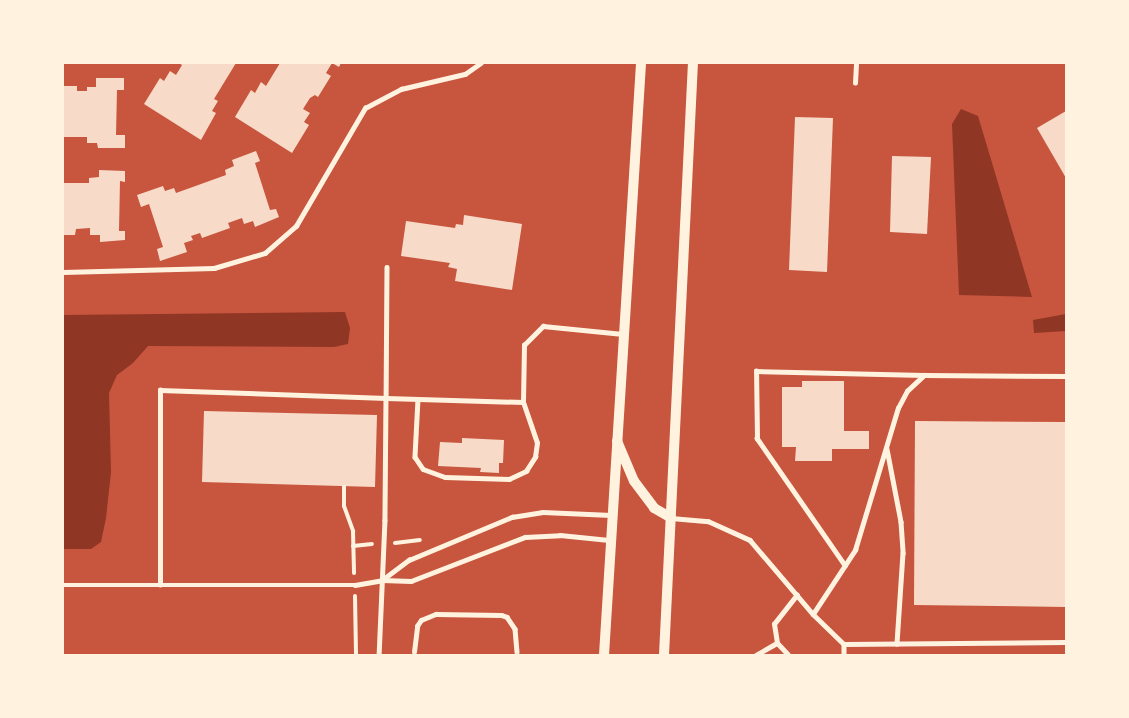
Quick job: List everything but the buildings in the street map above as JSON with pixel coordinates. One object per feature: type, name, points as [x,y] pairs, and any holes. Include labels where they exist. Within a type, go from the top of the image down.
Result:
[{"type":"street","points":[[604,655],[609,540],[641,63]]},
{"type":"street","points":[[664,655],[693,63]]},
{"type":"street","points":[[616,438],[634,481],[654,508],[671,518]]},
{"type":"lane","points":[[63,272],[214,268],[265,253],[296,226],[365,108],[401,89],[465,74],[481,63]]},
{"type":"lane","points":[[855,83],[856,63]]},
{"type":"lane","points":[[379,655],[387,267]]},
{"type":"lane","points":[[418,399],[415,457],[423,469],[445,477],[508,478],[526,471],[537,449],[523,402],[524,345],[543,326],[623,334]]},
{"type":"lane","points":[[845,566],[757,439],[756,372],[1066,376]]},
{"type":"lane","points":[[813,614],[855,550],[898,408],[907,391],[924,375]]},
{"type":"lane","points":[[160,585],[160,390],[523,402]]},
{"type":"lane","points":[[887,446],[901,522],[903,553],[897,644]]},
{"type":"lane","points":[[382,580],[409,560],[512,517],[543,512],[611,515]]},
{"type":"lane","points":[[671,518],[708,521],[750,540],[813,614],[844,644],[1066,642]]},
{"type":"lane","points":[[63,585],[348,585],[382,580],[411,581],[525,537],[560,535],[609,540]]},
{"type":"lane","points":[[788,655],[777,643],[774,624],[797,595]]},
{"type":"lane","points":[[414,652],[417,626],[421,620],[436,614],[507,617],[515,628],[517,652]]},
{"type":"lane","points":[[756,655],[777,643]]},
{"type":"lane","points":[[844,644],[844,655]]},
{"type":"shaded area","points":[[961,109],[978,116],[1032,297],[959,295],[952,124]]},
{"type":"shaded area","points":[[345,312],[350,328],[348,344],[334,347],[148,346],[133,363],[117,375],[109,393],[111,472],[101,542],[91,549],[63,549],[63,315]]},
{"type":"shaded area","points":[[1066,314],[1066,331],[1034,333],[1033,320]]}]
